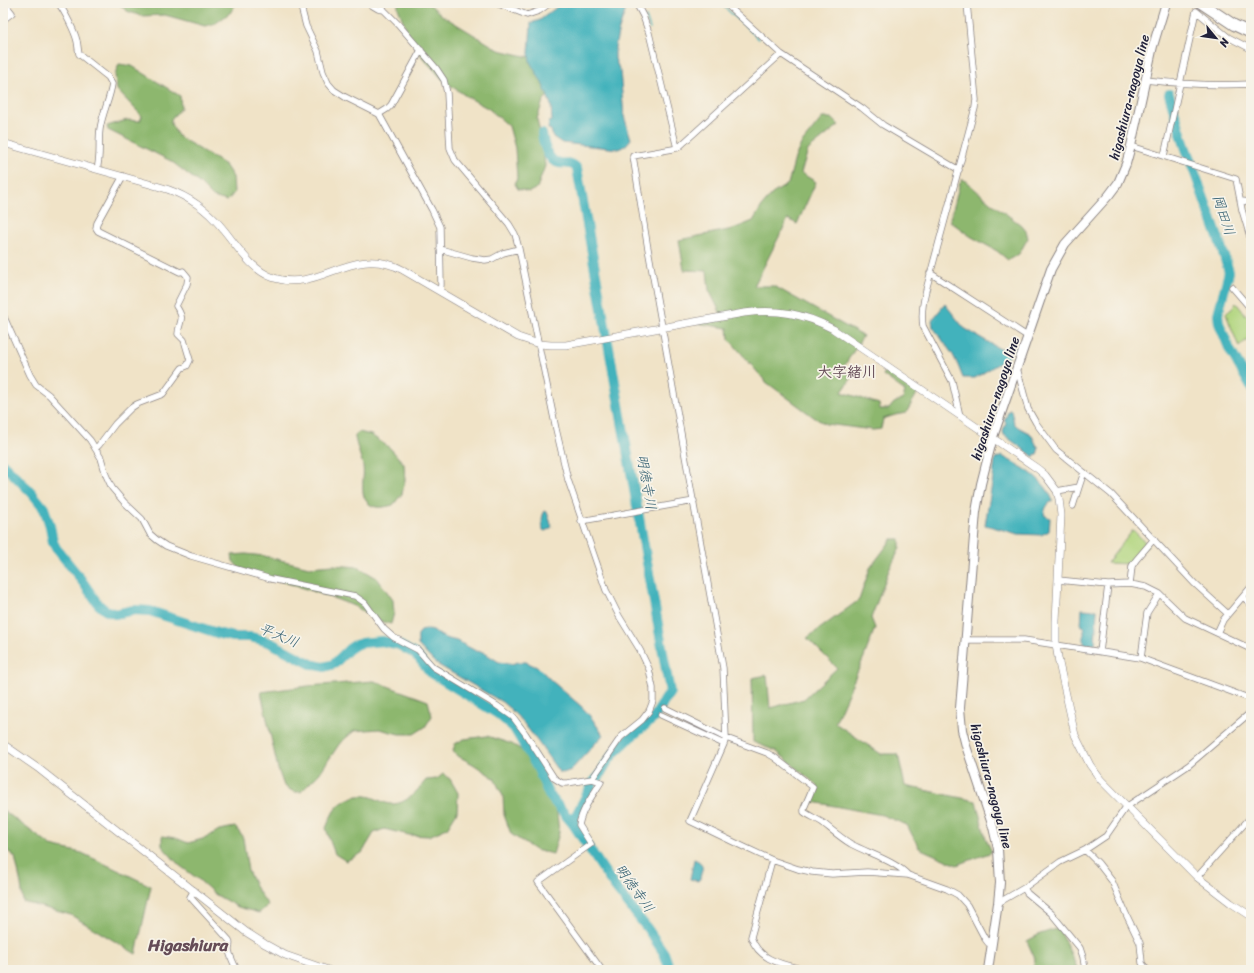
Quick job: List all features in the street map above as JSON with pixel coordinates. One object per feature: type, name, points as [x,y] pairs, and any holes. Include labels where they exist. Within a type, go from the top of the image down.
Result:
[{"type":"highway","points":[[1201,3],[1234,25],[1251,33]]},
{"type":"highway","points":[[1211,3],[1251,26]]},
{"type":"main road","name":"higashiura-nagoya line","points":[[988,970],[1000,883],[998,849],[993,827],[971,763],[962,730],[960,708],[976,512],[993,436],[1016,366],[1051,269],[1065,244],[1098,208],[1118,183],[1126,164],[1153,46],[1166,3]]},
{"type":"street","points":[[3,20],[12,14],[4,3]]},
{"type":"street","points":[[58,3],[62,8],[78,43],[79,54],[108,77],[112,84],[103,112],[100,128],[100,155],[97,169]]},
{"type":"street","points":[[300,3],[306,26],[318,51],[323,72],[328,83],[334,90],[345,97],[379,114],[440,227],[440,291]]},
{"type":"street","points":[[368,3],[384,10]]},
{"type":"street","points":[[381,3],[384,10],[441,74],[446,85],[450,148],[454,160],[509,224],[515,234],[568,480],[606,590],[649,669],[653,688],[653,701],[649,711],[642,720],[621,737],[592,779]]},
{"type":"street","points":[[496,3],[527,15],[539,11],[550,3]]},
{"type":"street","points":[[636,3],[649,32],[677,148]]},
{"type":"street","points":[[725,3],[780,54],[862,108],[879,123],[959,170]]},
{"type":"street","points":[[960,416],[952,381],[923,326],[922,318],[923,303],[930,273],[975,108],[976,100],[967,3]]},
{"type":"street","points":[[1164,156],[1196,11],[1228,37],[1251,48]]},
{"type":"street","points":[[379,114],[391,105],[421,50]]},
{"type":"street","points":[[780,54],[677,148],[633,156],[723,668],[726,738],[690,821],[772,860],[798,869],[832,874],[872,872],[908,875],[947,889],[958,894],[967,905],[985,939],[988,943],[992,944]]},
{"type":"street","points":[[1145,80],[1219,86],[1251,84]]},
{"type":"street","points":[[3,143],[173,191],[199,205],[217,222],[251,264],[263,273],[275,278],[287,280],[306,280],[359,262],[383,262],[396,266],[518,337],[539,344],[566,345],[662,327],[756,312],[781,311],[800,315],[818,320],[833,329],[960,416],[993,436],[1045,475],[1057,491],[1061,515],[1056,645],[1075,735],[1090,765],[1101,780],[1126,807],[1197,877],[1251,916]]},
{"type":"street","points":[[1131,146],[1236,179],[1251,240]]},
{"type":"street","points":[[96,448],[115,424],[131,408],[142,401],[163,394],[182,368],[187,366],[190,360],[184,340],[178,334],[182,322],[182,316],[176,306],[187,284],[188,277],[183,271],[180,272],[98,231],[96,228],[97,223],[123,176]]},
{"type":"street","points":[[1241,201],[1251,202]]},
{"type":"street","points":[[440,249],[485,260],[492,259],[503,253],[519,249]]},
{"type":"street","points":[[930,273],[1027,336]]},
{"type":"street","points":[[1232,286],[1251,309]]},
{"type":"street","points":[[3,315],[36,385],[49,394],[96,448],[112,488],[142,519],[150,534],[157,540],[166,546],[191,556],[271,578],[355,596],[370,608],[384,630],[393,637],[411,645],[418,650],[433,667],[513,717],[554,778],[567,783],[592,779],[601,782],[580,818],[579,825],[592,844],[538,882],[602,970]]},
{"type":"street","points":[[1016,366],[1028,409],[1036,423],[1056,450],[1112,494],[1195,584],[1228,614]]},
{"type":"street","points":[[1073,506],[1084,472]]},
{"type":"street","points":[[1057,491],[1079,487]]},
{"type":"street","points":[[581,521],[694,501]]},
{"type":"street","points":[[1130,584],[1132,566],[1154,539]]},
{"type":"street","points":[[1058,580],[1108,585],[1130,584],[1146,587],[1159,594],[1185,618],[1251,648]]},
{"type":"street","points":[[1100,652],[1108,585]]},
{"type":"street","points":[[1217,633],[1223,620],[1251,587]]},
{"type":"street","points":[[1141,658],[1147,613],[1159,594]]},
{"type":"street","points":[[1243,597],[1251,604]]},
{"type":"street","points":[[965,640],[1024,640],[1141,658],[1251,699]]},
{"type":"street","points":[[665,708],[726,738],[774,757],[813,787],[804,808],[804,812],[818,820],[848,842],[899,867],[908,875]]},
{"type":"street","points":[[998,903],[1024,888],[1060,862],[1085,850],[1106,836],[1126,807],[1189,765],[1251,712]]},
{"type":"street","points":[[661,715],[724,744]]},
{"type":"street","points":[[3,744],[33,764],[246,932],[285,955],[328,970]]},
{"type":"street","points":[[1197,877],[1249,819],[1251,814]]},
{"type":"street","points":[[1085,850],[1098,862],[1112,881],[1140,943],[1142,963],[1147,970]]},
{"type":"street","points":[[772,860],[751,937],[753,944],[758,951],[780,963],[798,970]]},
{"type":"street","points":[[1024,888],[1027,893],[1051,913],[1080,948],[1085,970]]},
{"type":"street","points":[[194,890],[190,897],[229,940],[229,951],[237,970]]},
{"type":"green space","points":[[121,3],[236,3],[231,12],[216,23],[205,26],[165,15],[141,16],[127,11],[121,6]]},
{"type":"green space","points":[[398,3],[428,3],[443,16],[499,50],[529,57],[547,67],[557,86],[543,101],[537,119],[545,166],[537,188],[529,192],[518,189],[515,184],[517,178],[515,148],[509,126],[489,109],[444,81],[423,58],[409,36],[398,8]]},
{"type":"green space","points":[[119,64],[132,66],[180,96],[181,108],[171,119],[171,124],[178,136],[225,165],[233,177],[234,193],[227,201],[213,197],[198,182],[171,161],[108,130],[107,126],[127,120],[140,121],[142,116],[117,90],[115,75]]},
{"type":"green space","points":[[822,118],[832,118],[839,125],[808,150],[801,173],[816,182],[797,224],[788,219],[754,286],[774,286],[863,336],[843,368],[853,376],[842,392],[879,404],[880,409],[889,409],[894,403],[903,399],[905,391],[883,375],[886,370],[918,392],[906,413],[883,419],[881,429],[873,430],[826,424],[815,418],[766,382],[729,339],[728,328],[696,323],[722,316],[709,290],[707,271],[684,270],[679,240],[733,229],[753,221],[762,206],[772,194],[788,184],[795,158],[801,144]]},
{"type":"green space","points":[[963,179],[990,202],[1021,225],[1026,231],[1028,238],[1019,254],[1008,260],[997,251],[970,236],[950,221],[960,182]]},
{"type":"green space","points":[[1236,303],[1251,321],[1251,336],[1239,347],[1226,314]]},
{"type":"green space","points":[[359,432],[371,435],[390,448],[404,464],[405,480],[402,494],[393,505],[376,507],[370,505],[363,494],[363,466],[355,438]]},
{"type":"green space","points":[[1133,530],[1148,545],[1133,559],[1130,564],[1107,563]]},
{"type":"green space","points":[[892,539],[900,539],[900,548],[889,570],[871,618],[875,628],[835,723],[881,754],[898,754],[905,786],[976,801],[986,839],[992,852],[957,865],[919,848],[907,825],[882,815],[813,802],[818,786],[776,751],[753,742],[752,678],[767,675],[770,708],[804,699],[837,668],[807,638],[859,600],[870,568]]},
{"type":"green space","points":[[246,554],[264,556],[309,567],[333,565],[358,567],[377,578],[393,600],[394,613],[391,624],[374,618],[355,606],[239,568],[233,561],[232,555]]},
{"type":"green space","points":[[374,681],[428,701],[432,716],[425,727],[414,734],[399,734],[379,729],[354,731],[340,743],[319,774],[301,792],[294,792],[284,786],[278,769],[261,692],[308,686]]},
{"type":"green space","points":[[487,736],[512,744],[528,754],[544,776],[556,803],[559,833],[553,854],[535,850],[511,834],[504,815],[503,796],[494,778],[456,755],[453,751],[455,744],[464,739]]},
{"type":"green space","points":[[443,774],[450,779],[458,793],[457,812],[447,828],[429,836],[409,835],[384,829],[374,833],[362,853],[346,861],[335,854],[326,828],[334,811],[346,800],[366,796],[389,804],[403,802],[412,796],[426,780],[437,779]]},
{"type":"green space","points":[[3,810],[51,846],[82,853],[151,886],[136,954],[71,915],[23,902],[15,857],[3,847]]},
{"type":"green space","points":[[235,827],[243,838],[248,871],[256,888],[268,905],[259,913],[238,907],[216,895],[179,865],[162,846],[162,836],[176,838],[188,843],[206,838],[219,830]]},
{"type":"green space","points":[[1059,928],[1078,970],[1033,970],[1035,959],[1027,941],[1040,934]]},
{"type":"water","points":[[562,3],[627,3],[615,47],[615,59],[620,71],[624,116],[631,139],[626,145],[619,149],[562,143],[553,137],[551,130],[548,129],[549,122],[552,121],[551,105],[541,81],[530,62],[529,54],[531,23],[540,20]]},
{"type":"water","points":[[945,304],[964,328],[1000,349],[1017,346],[1015,351],[1011,352],[1009,357],[975,378],[963,378],[953,355],[933,327],[932,320]]},
{"type":"water","points":[[1009,410],[1011,410],[1014,423],[1031,434],[1039,447],[1037,455],[1035,454],[1034,457],[1004,435],[1003,431],[1006,423],[1004,421]]},
{"type":"water","points":[[1002,456],[1032,474],[1049,493],[1053,501],[1047,506],[1044,515],[1050,518],[1049,531],[1041,535],[1018,534],[985,525],[995,459]]},
{"type":"water","points":[[545,511],[547,512],[552,527],[545,531],[543,530],[542,520]]},
{"type":"water","points":[[1082,609],[1097,610],[1095,644],[1084,644],[1084,627],[1081,626]]},
{"type":"water","points":[[425,629],[433,631],[445,638],[457,641],[476,651],[483,652],[499,662],[511,664],[526,662],[539,668],[582,707],[603,735],[571,770],[563,773],[559,772],[532,734],[510,709],[502,702],[435,663],[418,645],[419,633]]},
{"type":"water","points":[[694,859],[702,865],[700,879],[698,881],[690,879]]},
{"type":"waterway","points":[[720,3],[759,39]]},
{"type":"waterway","points":[[646,17],[650,29]]},
{"type":"waterway","name":"岡田川","points":[[1169,94],[1184,143],[1229,272],[1218,314],[1219,323],[1230,350],[1251,387]]},
{"type":"waterway","name":"明徳寺川","points":[[542,134],[547,152],[555,162],[573,165],[577,168],[670,692],[653,719],[631,737],[608,761],[599,776],[594,781],[575,817],[573,824]]},
{"type":"waterway","name":"平大川","points":[[3,464],[32,493],[44,508],[56,548],[98,604],[105,610],[115,614],[134,610],[150,611],[220,634],[259,639],[271,643],[311,664],[324,667],[334,664],[355,645],[382,641],[399,645],[418,657],[430,672],[498,714],[514,728],[538,769],[549,795],[573,824],[614,886],[647,928],[664,953],[670,970]]},
{"type":"district","name":"大字緒川","points":[[847,372]]},
{"type":"district","name":"Higashiura","points":[[188,945]]}]
